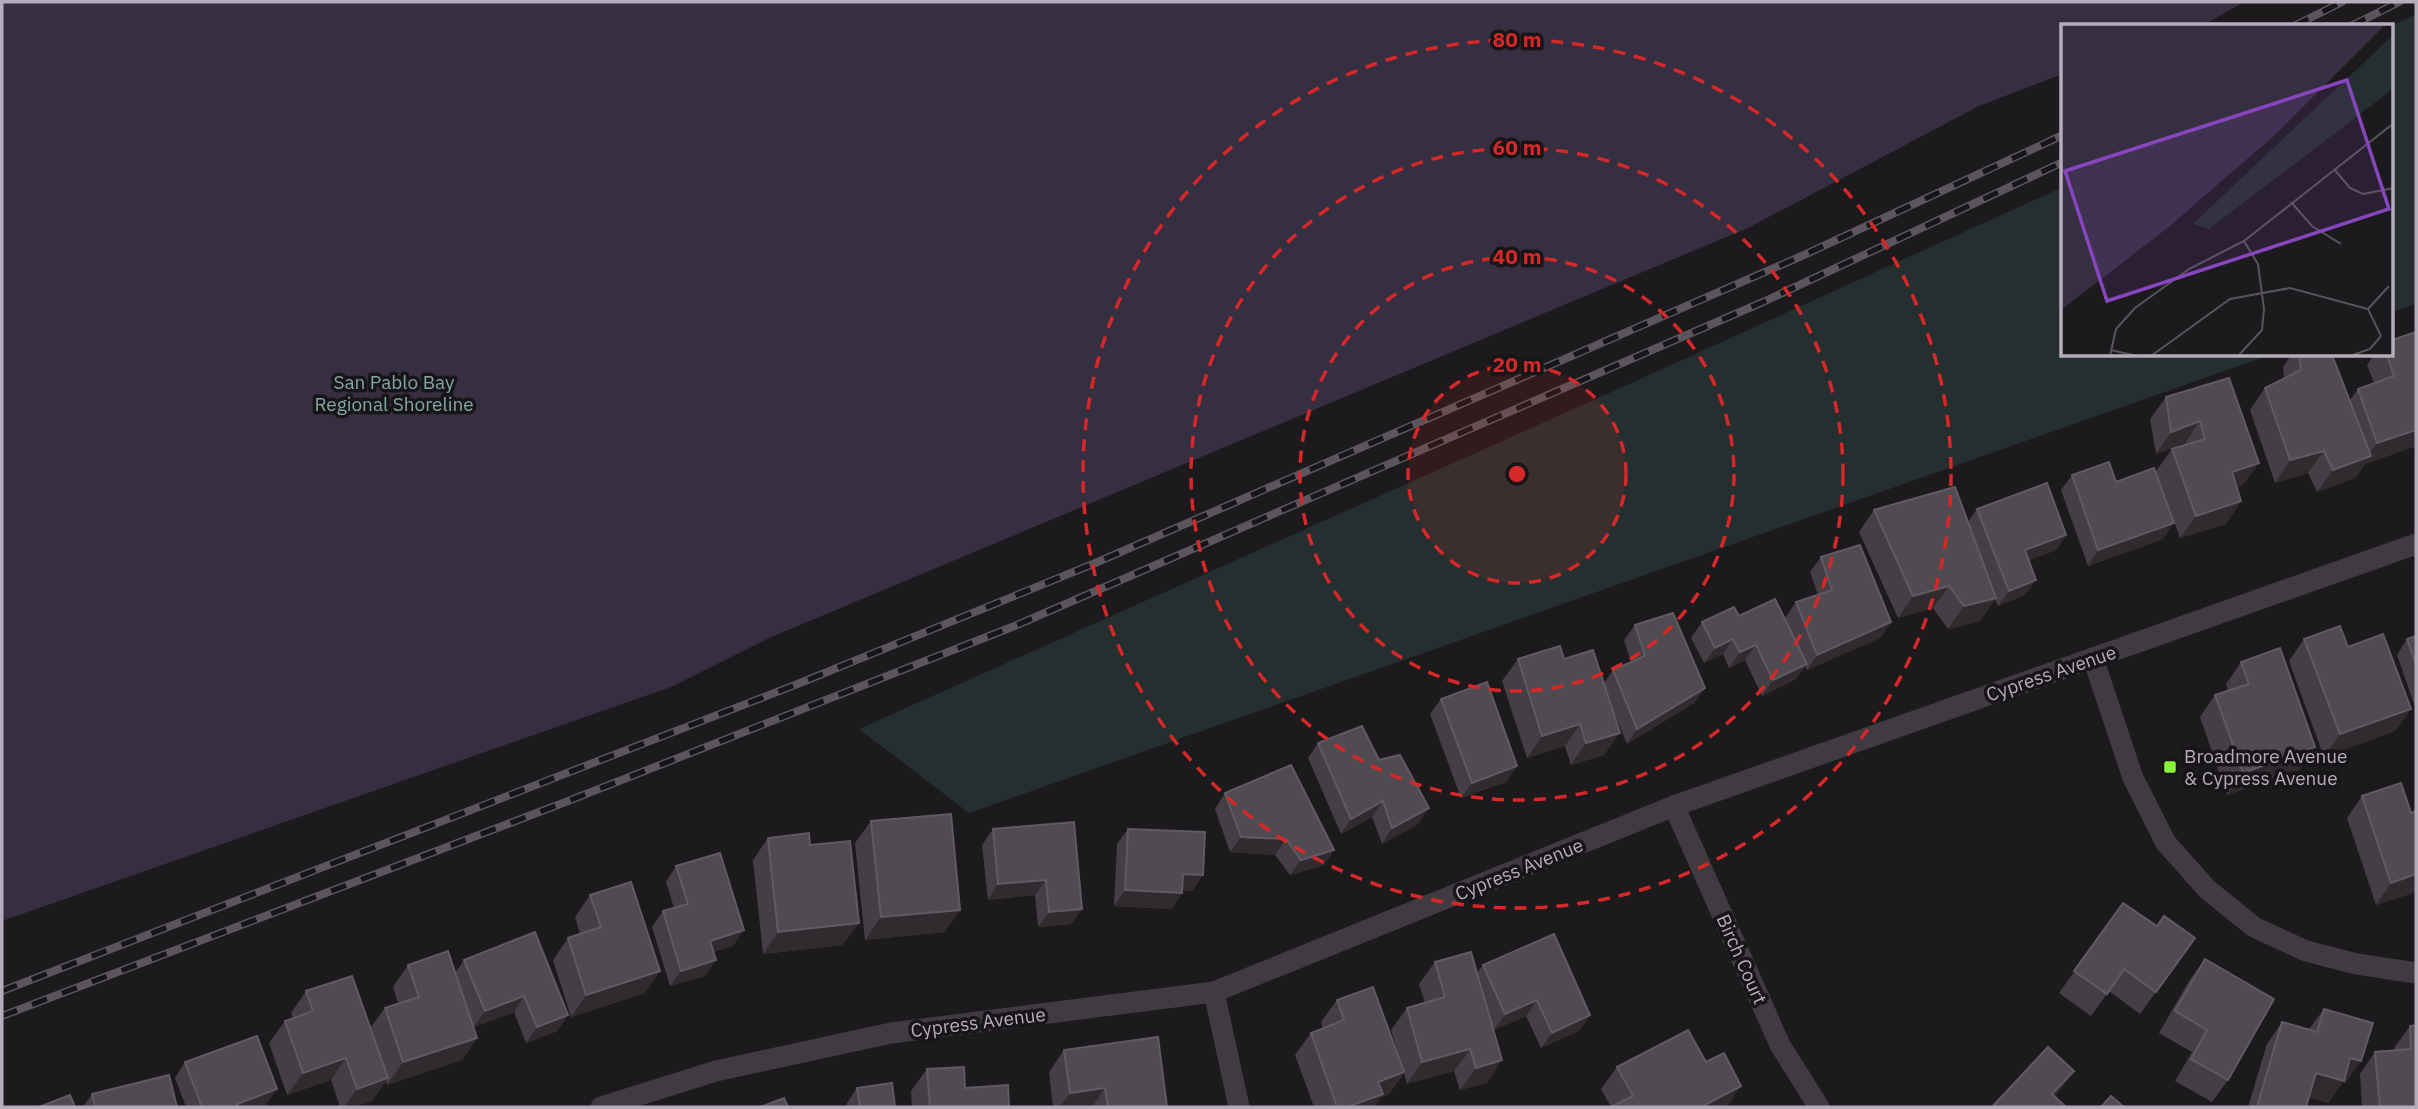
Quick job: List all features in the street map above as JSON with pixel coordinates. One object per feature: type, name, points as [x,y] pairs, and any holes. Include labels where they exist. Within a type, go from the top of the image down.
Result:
[{"type":"street","name":"Cypress Avenue","points":[[601,1107],[716,1071],[891,1033],[1214,992],[1674,806],[2416,544]]},
{"type":"street","points":[[2093,658],[2133,778],[2166,843],[2207,890],[2254,927],[2306,951],[2357,964],[2416,973]]},
{"type":"street","name":"Birch Court","points":[[1674,806],[1780,1045],[1819,1107]]},
{"type":"street","points":[[1214,992],[1239,1107]]},
{"type":"shaded area","name":"San Pablo Bay Regional Shoreline","points":[[2,2],[2244,2],[2206,24],[2061,24],[2061,75],[1979,106],[1748,228],[769,638],[671,687],[2,921]]},
{"type":"shaded area","points":[[2416,14],[2416,304],[2394,311],[2394,25]]},
{"type":"shaded area","points":[[2061,188],[2061,357],[2264,357],[969,813],[859,729]]},
{"type":"building","points":[[2416,332],[2416,430],[2377,443],[2358,389],[2394,376],[2388,357],[2394,357],[2394,339]]},
{"type":"building","points":[[2299,357],[2333,357],[2371,456],[2333,470],[2324,451],[2290,460],[2265,388],[2301,370]]},
{"type":"building","points":[[2229,378],[2259,463],[2232,472],[2241,501],[2196,516],[2172,449],[2205,439],[2200,421],[2171,432],[2166,397]]},
{"type":"building","points":[[2109,462],[2116,482],[2154,468],[2174,523],[2098,550],[2072,475]]},
{"type":"building","points":[[2047,483],[2066,535],[2025,550],[2036,580],[2009,591],[1977,509]]},
{"type":"building","points":[[1955,487],[1996,598],[1964,606],[1949,586],[1913,596],[1874,510]]},
{"type":"building","points":[[1860,545],[1891,622],[1817,655],[1796,602],[1832,590],[1821,557]]},
{"type":"building","points":[[1775,599],[1807,664],[1773,680],[1756,645],[1740,652],[1733,639],[1715,648],[1702,622],[1734,607],[1739,616]]},
{"type":"building","points":[[1673,613],[1705,688],[1637,729],[1613,670],[1645,656],[1635,625]]},
{"type":"building","points":[[2340,626],[2348,647],[2383,634],[2411,709],[2340,734],[2304,639]]},
{"type":"building","points":[[2416,636],[2416,664],[2407,639]]},
{"type":"building","points":[[1560,646],[1564,659],[1593,650],[1620,733],[1586,743],[1580,724],[1542,736],[1518,659]]},
{"type":"building","points":[[2280,648],[2315,747],[2243,773],[2215,695],[2249,684],[2241,662]]},
{"type":"building","points":[[1487,682],[1517,766],[1472,783],[1441,699]]},
{"type":"building","points":[[1362,726],[1379,760],[1400,755],[1429,808],[1392,828],[1383,801],[1351,819],[1318,743]]},
{"type":"building","points":[[1291,765],[1334,850],[1301,860],[1286,839],[1241,837],[1225,793]]},
{"type":"building","points":[[2401,783],[2411,813],[2416,811],[2416,874],[2391,883],[2362,796]]},
{"type":"building","points":[[951,814],[960,910],[881,917],[871,821]]},
{"type":"building","points":[[1074,822],[1082,909],[1049,912],[1046,880],[998,884],[993,829]]},
{"type":"building","points":[[1128,829],[1205,832],[1203,875],[1183,874],[1182,893],[1125,890]]},
{"type":"building","points":[[809,833],[810,845],[850,841],[859,923],[778,932],[768,838]]},
{"type":"building","points":[[720,853],[744,930],[710,941],[716,960],[681,971],[663,911],[688,904],[676,866]]},
{"type":"building","points":[[631,882],[660,971],[586,995],[568,938],[601,927],[590,895]]},
{"type":"building","points":[[2123,903],[2157,926],[2164,916],[2195,938],[2156,992],[2124,969],[2107,994],[2074,971]]},
{"type":"building","points":[[535,932],[568,1015],[537,1027],[524,996],[485,1011],[464,960]]},
{"type":"building","points":[[1554,934],[1590,1015],[1552,1033],[1537,1000],[1505,1014],[1483,965]]},
{"type":"building","points":[[448,951],[477,1038],[403,1062],[385,1008],[419,997],[408,965]]},
{"type":"building","points":[[1471,952],[1502,1060],[1476,1068],[1470,1049],[1422,1062],[1407,1008],[1445,997],[1435,962]]},
{"type":"building","points":[[2205,959],[2274,999],[2228,1080],[2191,1059],[2207,1030],[2175,1011]]},
{"type":"building","points":[[352,976],[388,1078],[357,1089],[346,1058],[303,1073],[285,1021],[313,1011],[306,991]]},
{"type":"building","points":[[1373,987],[1404,1072],[1378,1082],[1383,1094],[1347,1107],[1337,1107],[1311,1033],[1344,1020],[1337,1000]]},
{"type":"building","points":[[2324,1009],[2373,1023],[2361,1061],[2350,1058],[2344,1081],[2316,1073],[2306,1107],[2257,1107],[2282,1022],[2317,1032]]},
{"type":"building","points":[[2416,1025],[2416,1107],[2380,1107],[2375,1052],[2411,1049],[2410,1026]]},
{"type":"building","points":[[1688,1030],[1706,1062],[1724,1053],[1741,1086],[1701,1107],[1611,1107],[1633,1096],[1617,1067]]},
{"type":"building","points":[[257,1036],[277,1089],[237,1104],[238,1107],[202,1107],[185,1062]]},
{"type":"building","points":[[1158,1037],[1167,1107],[1108,1107],[1105,1088],[1070,1093],[1064,1050]]},
{"type":"building","points":[[2048,1047],[2074,1071],[2052,1094],[2066,1107],[1992,1107]]},
{"type":"building","points":[[964,1067],[965,1088],[1008,1085],[1009,1107],[930,1107],[927,1069]]},
{"type":"building","points":[[169,1075],[177,1107],[95,1107],[92,1094]]},
{"type":"building","points":[[892,1083],[895,1107],[860,1107],[857,1088]]},
{"type":"building","points":[[70,1095],[75,1107],[39,1107]]},
{"type":"building","points":[[2111,1096],[2124,1107],[2101,1107]]},
{"type":"building","points":[[784,1098],[788,1107],[760,1107]]},
{"type":"railway","points":[[2298,24],[2342,2]]},
{"type":"railway","points":[[2355,24],[2399,2]]},
{"type":"railway","points":[[2,991],[795,685],[1093,564],[1804,255],[2061,136]]},
{"type":"railway","points":[[2,1016],[563,803],[1017,625],[1763,302],[2061,163]]},
{"type":"place","name":"Broadmore Avenue & Cypress Avenue","points":[[2170,767]]}]
